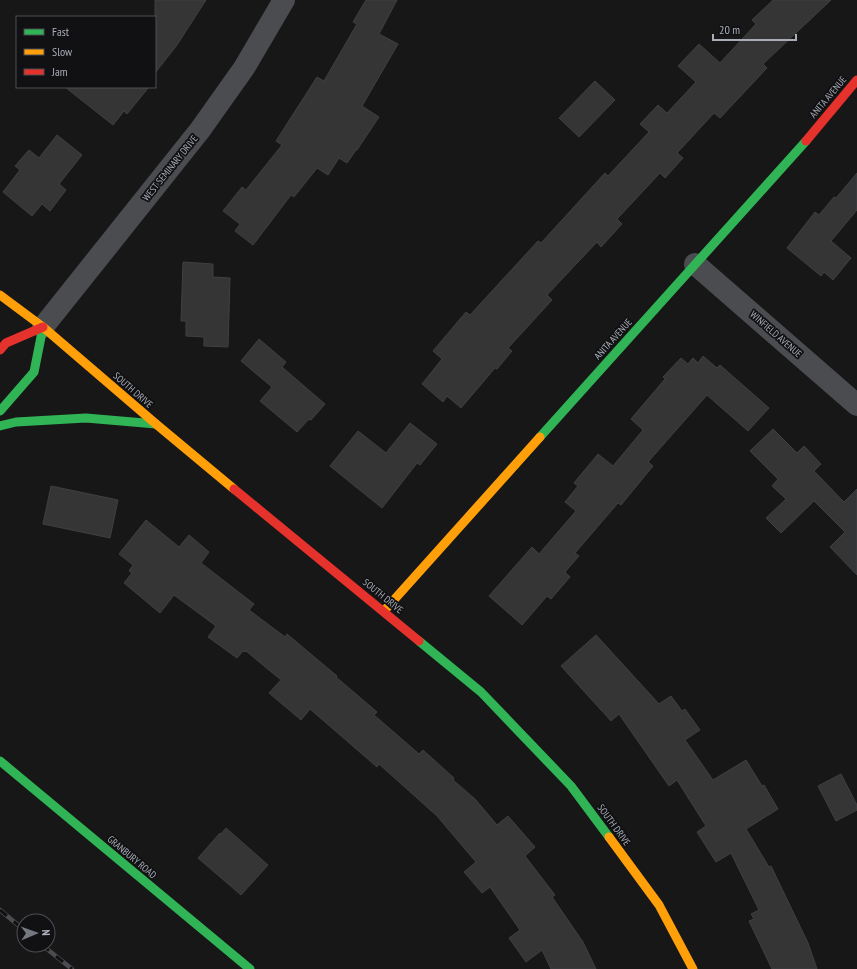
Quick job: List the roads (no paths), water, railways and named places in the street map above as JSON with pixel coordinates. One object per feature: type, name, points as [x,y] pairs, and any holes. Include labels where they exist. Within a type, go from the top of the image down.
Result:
[{"type":"street","name":"WEST SEMINARY DRIVE","points":[[0,411],[34,372],[43,327],[200,130],[244,68],[284,0]]},
{"type":"street","name":"ANITA AVENUE","points":[[384,611],[802,146],[857,80]]},
{"type":"street","name":"WINFIELD AVENUE","points":[[696,264],[857,405]]},
{"type":"street","name":"SOUTH DRIVE","points":[[0,295],[43,327],[156,424],[481,692],[571,786],[659,905],[693,969]]},
{"type":"street","name":"WEST SEMINARY DRIVE","points":[[0,350],[6,343],[43,327]]},
{"type":"street","points":[[0,426],[16,422],[86,418],[156,424]]},
{"type":"street","name":"GRANBURY ROAD","points":[[0,761],[250,969]]},
{"type":"railway","points":[[0,910],[16,923]]},
{"type":"railway","points":[[52,953],[72,969]]}]
